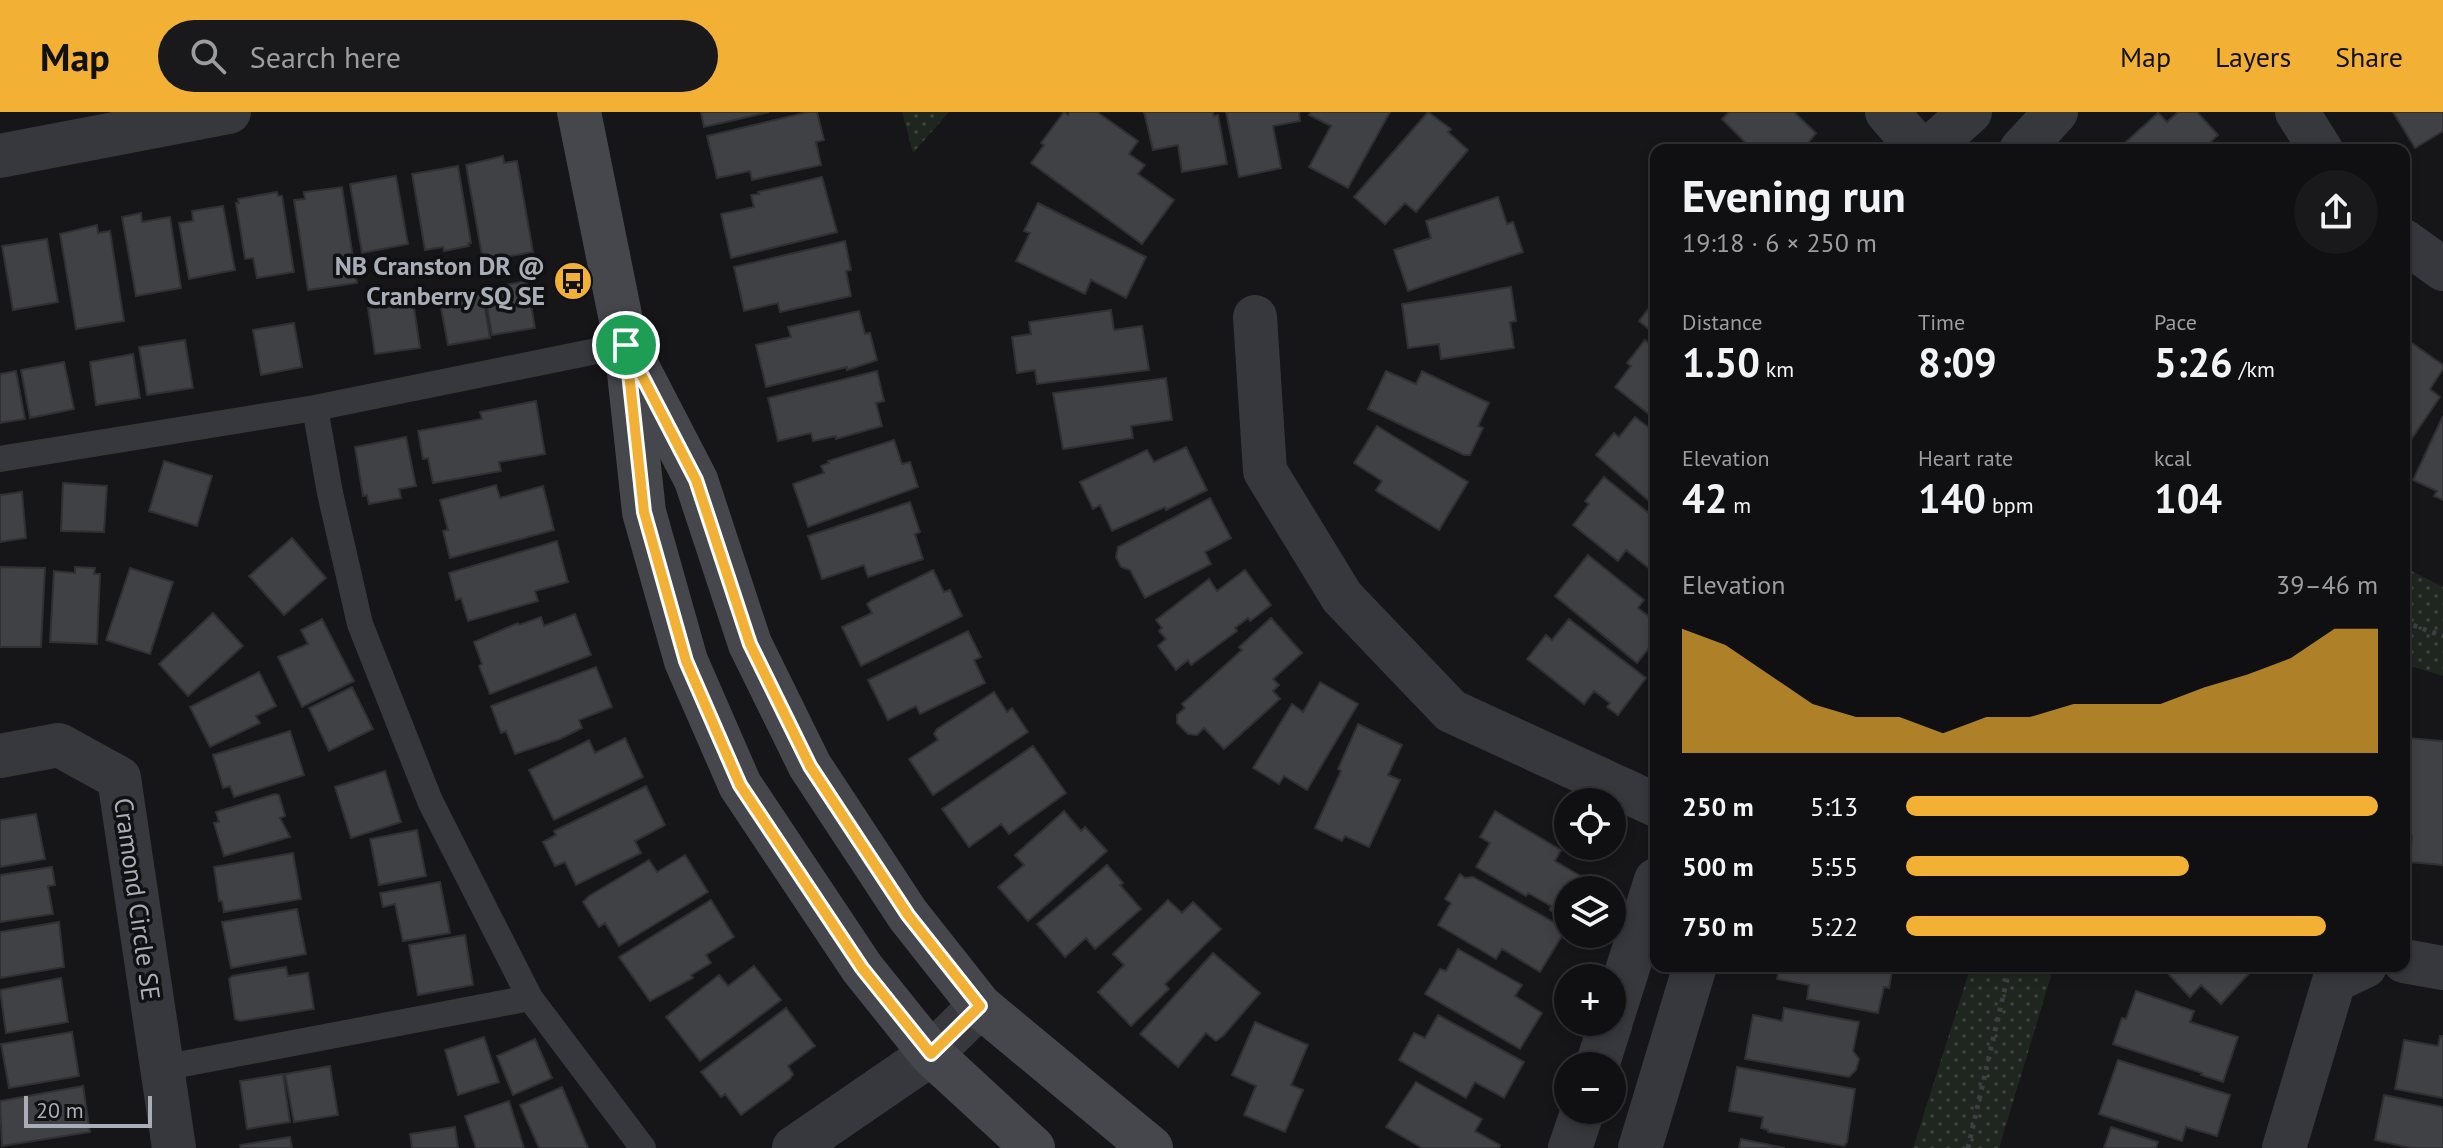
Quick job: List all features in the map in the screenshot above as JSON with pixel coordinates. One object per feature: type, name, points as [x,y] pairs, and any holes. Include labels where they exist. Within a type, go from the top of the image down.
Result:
[{"type":"street","points":[[0,156],[229,112]]},
{"type":"street","points":[[579,112],[626,345],[644,512],[686,661],[740,785],[862,968],[931,1054],[1033,1148]]},
{"type":"street","points":[[1887,112],[1915,144]]},
{"type":"street","points":[[1935,144],[1970,112]]},
{"type":"street","points":[[2027,144],[2056,112]]},
{"type":"street","points":[[2297,112],[2317,144]]},
{"type":"street","points":[[2410,245],[2443,269]]},
{"type":"street","points":[[1255,317],[1265,471],[1342,597],[1451,711],[1650,802]]},
{"type":"street","points":[[626,345],[696,480],[750,644],[810,766],[908,915],[980,1006],[1151,1148]]},
{"type":"street","name":"Cramond Circle SE","points":[[0,756],[59,745],[119,778],[174,1148]]},
{"type":"street","points":[[1626,973],[1650,899]]},
{"type":"street","points":[[2410,962],[2443,968]]},
{"type":"street","points":[[1640,1148],[1693,972]]},
{"type":"street","points":[[2284,1148],[2334,981],[2353,972]]},
{"type":"street","points":[[794,1148],[931,1054],[980,1006]]},
{"type":"street","points":[[1570,1148],[1578,1124]]},
{"type":"lane","points":[[0,459],[315,408],[626,345]]},
{"type":"lane","points":[[315,408],[330,493],[360,624],[430,801],[530,998],[643,1148]]},
{"type":"lane","points":[[162,1068],[530,998]]},
{"type":"path","points":[[2410,624],[2443,636]]},
{"type":"path","points":[[1968,1148],[2009,972]]},
{"type":"shaded area","points":[[902,112],[949,112],[913,153]]},
{"type":"shaded area","points":[[2410,570],[2443,587],[2443,676],[2410,666]]},
{"type":"shaded area","points":[[1969,972],[2052,972],[1999,1148],[1913,1148]]},
{"type":"building","points":[[701,112],[769,112],[704,127]]},
{"type":"building","points":[[817,112],[824,140],[816,142],[821,165],[752,180],[750,171],[717,178],[707,136]]},
{"type":"building","points":[[1064,112],[1068,115],[1070,112],[1097,112],[1138,141],[1129,154],[1145,165],[1138,174],[1174,200],[1142,244],[1031,163],[1044,145],[1041,143]]},
{"type":"building","points":[[1144,112],[1213,112],[1214,116],[1218,115],[1227,164],[1182,172],[1178,145],[1153,150]]},
{"type":"building","points":[[1226,112],[1299,112],[1300,121],[1273,126],[1281,168],[1239,177]]},
{"type":"building","points":[[1311,112],[1390,112],[1348,188],[1309,167],[1331,126],[1309,115]]},
{"type":"building","points":[[1428,112],[1451,129],[1448,132],[1468,150],[1416,212],[1405,203],[1385,224],[1354,197]]},
{"type":"building","points":[[1729,112],[1794,112],[1816,133],[1809,144],[1747,144],[1722,119]]},
{"type":"building","points":[[2178,112],[2197,112],[2218,135],[2208,144],[2124,144],[2158,113],[2167,122]]},
{"type":"building","points":[[2393,112],[2443,112],[2443,131],[2415,148]]},
{"type":"building","points":[[503,156],[504,163],[517,161],[533,252],[483,261],[466,165]]},
{"type":"building","points":[[458,166],[471,243],[444,251],[443,247],[425,250],[412,174]]},
{"type":"building","points":[[396,176],[408,244],[362,253],[350,184]]},
{"type":"building","points":[[822,177],[837,232],[731,258],[721,214],[754,207],[751,195],[758,192]]},
{"type":"building","points":[[342,187],[357,283],[308,290],[294,200],[305,199],[304,192]]},
{"type":"building","points":[[277,192],[278,196],[282,196],[294,272],[257,278],[253,258],[245,259],[236,203],[239,203],[238,199]]},
{"type":"building","points":[[1498,197],[1507,224],[1513,222],[1523,252],[1408,291],[1394,250],[1431,238],[1426,221]]},
{"type":"building","points":[[1038,203],[1146,257],[1126,298],[1091,280],[1085,294],[1016,261],[1030,233],[1024,231]]},
{"type":"building","points":[[223,206],[235,270],[189,279],[179,223],[193,221],[192,211]]},
{"type":"building","points":[[141,213],[142,222],[170,217],[181,288],[136,296],[122,217]]},
{"type":"building","points":[[97,225],[98,233],[110,231],[124,321],[76,329],[60,234]]},
{"type":"building","points":[[47,239],[58,302],[13,310],[2,246]]},
{"type":"building","points":[[845,241],[851,270],[846,271],[851,296],[780,312],[778,303],[744,311],[734,267]]},
{"type":"building","points":[[527,281],[535,328],[492,335],[484,289]]},
{"type":"building","points":[[1511,287],[1516,321],[1510,322],[1514,348],[1441,359],[1439,344],[1408,348],[1402,304]]},
{"type":"building","points":[[482,290],[490,338],[448,345],[439,297]]},
{"type":"building","points":[[413,301],[420,348],[375,354],[368,308]]},
{"type":"building","points":[[1650,307],[1650,330],[1639,321]]},
{"type":"building","points":[[1111,310],[1114,330],[1142,326],[1149,370],[1037,384],[1035,370],[1017,373],[1012,337],[1031,334],[1029,322]]},
{"type":"building","points":[[859,311],[865,334],[870,333],[877,360],[847,370],[847,367],[766,387],[756,345],[791,337],[788,327]]},
{"type":"building","points":[[294,323],[302,367],[261,375],[253,330]]},
{"type":"building","points":[[185,340],[193,388],[147,395],[139,347]]},
{"type":"building","points":[[1645,340],[1650,344],[1650,415],[1615,387],[1631,366],[1627,363]]},
{"type":"building","points":[[2410,342],[2443,365],[2430,389],[2440,397],[2410,441]]},
{"type":"building","points":[[133,354],[140,398],[96,405],[90,362]]},
{"type":"building","points":[[64,362],[74,409],[30,418],[21,370]]},
{"type":"building","points":[[16,371],[25,419],[0,423],[0,374]]},
{"type":"building","points":[[877,371],[884,401],[876,403],[882,426],[836,439],[836,436],[813,441],[811,433],[778,441],[768,398]]},
{"type":"building","points":[[1386,371],[1416,384],[1422,371],[1489,403],[1478,426],[1483,428],[1470,455],[1464,455],[1368,409]]},
{"type":"building","points":[[1166,378],[1172,420],[1131,426],[1133,438],[1063,449],[1053,393]]},
{"type":"building","points":[[536,401],[545,454],[499,462],[501,471],[433,483],[428,458],[423,459],[418,431],[482,419],[480,412]]},
{"type":"building","points":[[2443,416],[2443,500],[2434,496],[2437,491],[2413,480]]},
{"type":"building","points":[[1635,417],[1650,428],[1650,502],[1596,455],[1614,433],[1619,437]]},
{"type":"building","points":[[1377,426],[1468,482],[1439,530],[1378,492],[1376,490],[1382,481],[1354,463]]},
{"type":"building","points":[[406,437],[416,486],[399,489],[401,498],[369,504],[367,495],[363,496],[355,447]]},
{"type":"building","points":[[894,440],[902,464],[910,462],[918,487],[808,527],[793,484],[824,473],[821,466],[828,461]]},
{"type":"building","points":[[1186,447],[1207,490],[1112,531],[1100,505],[1093,509],[1080,482],[1147,450],[1154,462]]},
{"type":"building","points":[[164,461],[212,476],[197,526],[149,511]]},
{"type":"building","points":[[1604,477],[1650,514],[1650,569],[1626,550],[1618,561],[1573,525],[1589,504],[1585,501]]},
{"type":"building","points":[[63,483],[107,486],[104,532],[61,531]]},
{"type":"building","points":[[496,485],[500,498],[543,486],[554,530],[450,558],[443,531],[448,530],[440,500]]},
{"type":"building","points":[[22,492],[26,538],[0,542],[0,495]]},
{"type":"building","points":[[1210,498],[1231,538],[1205,552],[1211,564],[1145,598],[1130,570],[1121,567],[1116,557],[1118,547]]},
{"type":"building","points":[[910,502],[920,532],[915,534],[923,559],[868,577],[864,565],[822,579],[808,536]]},
{"type":"building","points":[[292,538],[326,578],[284,615],[249,576]]},
{"type":"building","points":[[557,541],[568,582],[535,591],[538,601],[468,621],[461,598],[456,600],[449,573]]},
{"type":"building","points":[[1588,555],[1644,600],[1638,608],[1650,617],[1650,647],[1637,663],[1555,596]]},
{"type":"building","points":[[0,567],[45,568],[41,647],[0,647]]},
{"type":"building","points":[[75,567],[95,568],[94,574],[100,574],[97,644],[50,642],[54,571],[75,573]]},
{"type":"building","points":[[130,568],[173,582],[150,654],[106,640]]},
{"type":"building","points":[[933,570],[944,592],[950,590],[962,616],[861,666],[842,627],[872,613],[867,604],[872,600]]},
{"type":"building","points":[[1245,570],[1271,605],[1250,621],[1248,618],[1235,628],[1237,631],[1191,665],[1188,660],[1176,670],[1158,646],[1166,639],[1159,631],[1162,628],[1156,620],[1209,579],[1217,591]]},
{"type":"building","points":[[213,613],[243,646],[188,696],[159,664]]},
{"type":"building","points":[[575,614],[591,655],[490,694],[474,642],[518,623],[541,617],[544,626]]},
{"type":"building","points":[[1271,618],[1302,653],[1273,679],[1279,685],[1273,691],[1280,699],[1224,749],[1204,728],[1197,735],[1188,734],[1177,723],[1177,715],[1185,708],[1182,704],[1242,650],[1239,647]]},
{"type":"building","points":[[322,619],[354,681],[302,707],[278,657],[308,644],[301,630]]},
{"type":"building","points":[[1569,619],[1646,678],[1618,715],[1607,707],[1610,703],[1594,691],[1584,704],[1527,659],[1546,635],[1552,640]]},
{"type":"building","points":[[968,631],[981,657],[974,660],[985,683],[920,714],[916,706],[888,720],[868,680]]},
{"type":"building","points":[[596,667],[612,707],[579,720],[582,728],[560,739],[515,754],[506,731],[501,733],[491,706]]},
{"type":"building","points":[[259,672],[276,706],[256,716],[260,723],[210,747],[190,707]]},
{"type":"building","points":[[1320,682],[1358,704],[1307,790],[1284,776],[1279,784],[1253,768],[1292,704],[1303,712]]},
{"type":"building","points":[[352,687],[373,729],[329,751],[309,708]]},
{"type":"building","points":[[994,692],[1007,712],[1012,708],[1028,732],[933,795],[909,759],[938,740],[934,734],[937,729]]},
{"type":"building","points":[[1358,724],[1402,745],[1388,775],[1400,780],[1369,847],[1345,836],[1342,841],[1315,828]]},
{"type":"building","points":[[290,731],[304,775],[234,797],[230,786],[223,788],[213,755]]},
{"type":"building","points":[[625,738],[643,777],[554,820],[529,770],[589,740],[595,753]]},
{"type":"building","points":[[2410,738],[2443,741],[2443,865],[2410,862]]},
{"type":"building","points":[[1033,746],[1066,793],[1009,834],[1001,824],[969,847],[942,809]]},
{"type":"building","points":[[385,771],[401,822],[351,838],[335,787]]},
{"type":"building","points":[[646,786],[665,825],[635,841],[641,853],[576,885],[565,862],[555,866],[543,842],[556,835],[554,831]]},
{"type":"building","points":[[279,795],[285,816],[280,818],[290,837],[224,856],[214,823],[219,822],[216,812]]},
{"type":"building","points":[[1064,811],[1081,831],[1085,827],[1107,851],[1028,921],[998,887],[1024,865],[1015,855]]},
{"type":"building","points":[[1495,811],[1554,846],[1554,860],[1581,876],[1554,876],[1554,912],[1550,910],[1551,906],[1528,893],[1526,896],[1476,867],[1490,843],[1480,837]]},
{"type":"building","points":[[36,814],[45,859],[0,867],[0,820]]},
{"type":"building","points":[[417,830],[426,876],[379,885],[370,839]]},
{"type":"building","points":[[293,853],[301,899],[224,912],[222,901],[219,901],[214,867]]},
{"type":"building","points":[[685,855],[708,892],[619,946],[605,923],[599,927],[583,902],[649,860],[657,872]]},
{"type":"building","points":[[1107,865],[1141,909],[1095,949],[1086,938],[1065,957],[1037,924]]},
{"type":"building","points":[[52,867],[55,885],[48,886],[53,914],[0,922],[0,875]]},
{"type":"building","points":[[1460,874],[1465,878],[1473,877],[1554,922],[1555,948],[1540,972],[1502,949],[1496,959],[1438,925],[1451,903],[1445,899]]},
{"type":"building","points":[[440,882],[450,933],[403,941],[395,904],[383,907],[380,893]]},
{"type":"building","points":[[711,900],[734,937],[706,955],[711,963],[691,975],[693,978],[650,1001],[619,957]]},
{"type":"building","points":[[1168,900],[1182,913],[1193,902],[1221,929],[1165,984],[1169,989],[1131,1026],[1098,992],[1124,965],[1113,954]]},
{"type":"building","points":[[297,909],[306,954],[231,968],[222,922]]},
{"type":"building","points":[[59,922],[64,967],[0,978],[0,932]]},
{"type":"building","points":[[465,935],[473,985],[418,995],[409,945]]},
{"type":"building","points":[[1458,949],[1522,985],[1515,996],[1542,1013],[1520,1049],[1425,994],[1440,969],[1446,971]]},
{"type":"building","points":[[1213,953],[1260,993],[1224,1035],[1216,1041],[1206,1033],[1178,1067],[1140,1034]]},
{"type":"building","points":[[754,966],[781,1000],[700,1061],[666,1017],[719,975],[728,986]]},
{"type":"building","points":[[286,967],[288,976],[308,973],[314,1009],[240,1021],[235,1019],[229,979]]},
{"type":"building","points":[[1779,972],[1892,972],[1889,988],[1884,987],[1878,1013],[1807,999],[1809,985],[1777,979]]},
{"type":"building","points":[[2167,972],[2250,972],[2221,1004],[2201,985],[2190,997]]},
{"type":"building","points":[[61,978],[68,1022],[6,1033],[0,990]]},
{"type":"building","points":[[2136,991],[2194,1011],[2190,1022],[2238,1037],[2223,1082],[2113,1044]]},
{"type":"building","points":[[786,1008],[815,1046],[788,1066],[793,1074],[790,1079],[741,1115],[725,1094],[721,1097],[701,1072]]},
{"type":"building","points":[[1784,1008],[1859,1022],[1853,1051],[1859,1059],[1856,1070],[1849,1077],[1745,1059],[1753,1015],[1782,1021]]},
{"type":"building","points":[[1438,1015],[1524,1062],[1504,1098],[1475,1082],[1466,1098],[1399,1060],[1414,1033],[1425,1038]]},
{"type":"building","points":[[1255,1022],[1308,1045],[1291,1085],[1303,1090],[1285,1132],[1244,1115],[1256,1086],[1232,1075]]},
{"type":"building","points":[[72,1032],[79,1076],[9,1088],[1,1044]]},
{"type":"building","points":[[2440,1036],[2443,1036],[2443,1098],[2395,1089],[2404,1040],[2438,1046]]},
{"type":"building","points":[[484,1037],[499,1082],[458,1095],[445,1050]]},
{"type":"building","points":[[535,1039],[552,1078],[513,1095],[497,1056]]},
{"type":"building","points":[[2118,1060],[2230,1095],[2217,1136],[2186,1127],[2182,1141],[2099,1114]]},
{"type":"building","points":[[330,1066],[338,1115],[294,1122],[285,1074]]},
{"type":"building","points":[[1737,1067],[1855,1089],[1847,1142],[1844,1146],[1768,1132],[1761,1128],[1763,1117],[1729,1111]]},
{"type":"building","points":[[283,1074],[290,1122],[247,1129],[240,1081]]},
{"type":"building","points":[[1416,1082],[1482,1119],[1475,1131],[1500,1145],[1499,1148],[1422,1148],[1386,1127]]},
{"type":"building","points":[[83,1086],[90,1132],[2,1146],[0,1101]]},
{"type":"building","points":[[562,1087],[588,1148],[539,1148],[520,1105]]},
{"type":"building","points":[[2384,1095],[2443,1107],[2443,1148],[2411,1148],[2375,1140]]},
{"type":"building","points":[[509,1101],[524,1148],[476,1148],[465,1116]]},
{"type":"building","points":[[455,1127],[458,1148],[412,1148],[410,1134]]},
{"type":"building","points":[[2111,1127],[2158,1142],[2156,1148],[2104,1148]]},
{"type":"building","points":[[290,1137],[292,1148],[241,1148],[240,1145]]},
{"type":"building","points":[[1741,1139],[1785,1148],[1739,1148]]},
{"type":"place","name":"NB Cranston DR @ Cranberry SQ SE","points":[[573,281]]},
{"type":"route","points":[[626,345],[696,480],[750,644],[810,766],[908,915],[980,1006],[931,1054],[862,968],[740,785],[686,661],[644,512],[626,345]]}]
